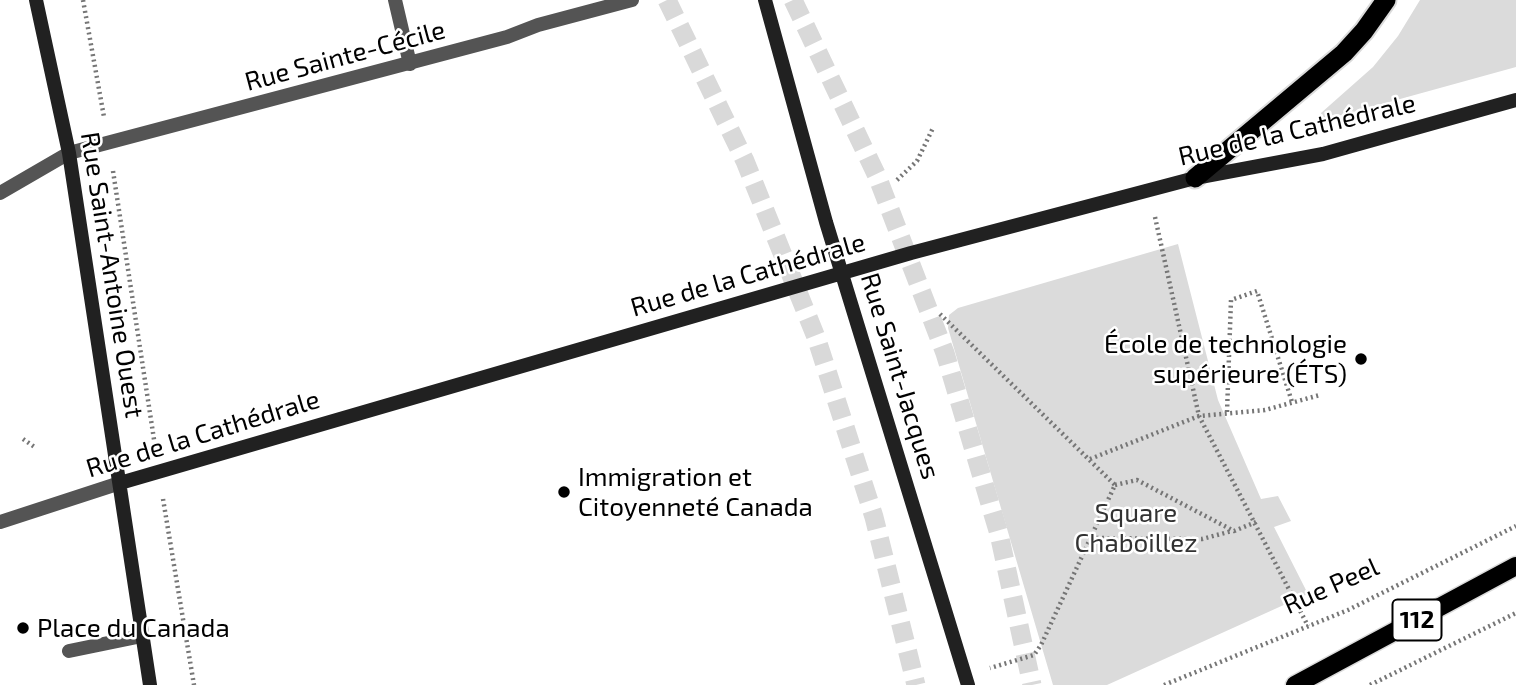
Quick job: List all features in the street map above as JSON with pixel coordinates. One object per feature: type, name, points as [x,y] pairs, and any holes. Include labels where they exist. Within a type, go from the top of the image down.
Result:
[{"type":"highway","points":[[1195,177],[1344,53],[1364,32],[1385,0]]},
{"type":"main road","name":"Rue Saint-Antoine Ouest","points":[[36,0],[69,153],[150,685]]},
{"type":"main road","name":"Rue Saint-Jacques","points":[[765,0],[842,273],[967,681]]},
{"type":"main road","name":"Rue de la Cathédrale","points":[[120,483],[842,273],[1195,177],[1323,154],[1516,100]]},
{"type":"main road","name":"112","points":[[1295,685],[1516,566]]},
{"type":"street","points":[[395,0],[410,64]]},
{"type":"street","name":"Rue Sainte-Cécile","points":[[0,193],[69,153],[410,64],[632,0]]},
{"type":"street","name":"Rue de la Cathédrale","points":[[0,522],[120,483]]},
{"type":"street","points":[[69,651],[142,636]]},
{"type":"path","name":"Rue Saint-Antoine Ouest","points":[[83,0],[104,120]]},
{"type":"path","points":[[897,180],[917,161],[933,128]]},
{"type":"path","name":"Rue Saint-Antoine Ouest","points":[[112,168],[148,404]]},
{"type":"path","points":[[1160,240],[1199,416],[1308,626]]},
{"type":"path","points":[[1227,412],[1231,300],[1257,291],[1292,402]]},
{"type":"path","points":[[940,314],[1115,485]]},
{"type":"path","points":[[1090,459],[1199,416],[1265,410],[1320,395]]},
{"type":"path","points":[[23,439],[36,448]]},
{"type":"path","points":[[1115,485],[1137,480],[1234,531]]},
{"type":"path","points":[[967,681],[1034,655],[1115,485]]},
{"type":"path","points":[[1091,538],[1202,539],[1256,522]]},
{"type":"path","name":"Rue Peel","points":[[1164,685],[1308,626],[1516,526]]},
{"type":"path","points":[[170,533],[194,685]]},
{"type":"path","points":[[1370,685],[1516,613]]},
{"type":"green space","points":[[1420,0],[1516,0],[1516,67],[1324,120],[1321,113],[1373,67],[1398,36]]},
{"type":"green space","name":"Square Chaboillez","points":[[1178,244],[1218,400],[1261,499],[1278,496],[1291,521],[1274,527],[1308,594],[1107,685],[1053,685],[948,328],[949,315],[958,308]]},
{"type":"tunnel","points":[[667,0],[745,161],[816,337],[874,517],[916,685]]},
{"type":"tunnel","points":[[793,0],[877,176],[945,353],[999,534],[1032,685]]},
{"type":"place","name":"École de technologie supérieure (ÉTS)","points":[[1361,359]]},
{"type":"place","name":"Immigration et Citoyenneté Canada","points":[[564,492]]},
{"type":"place","name":"Place du Canada","points":[[23,628]]}]
